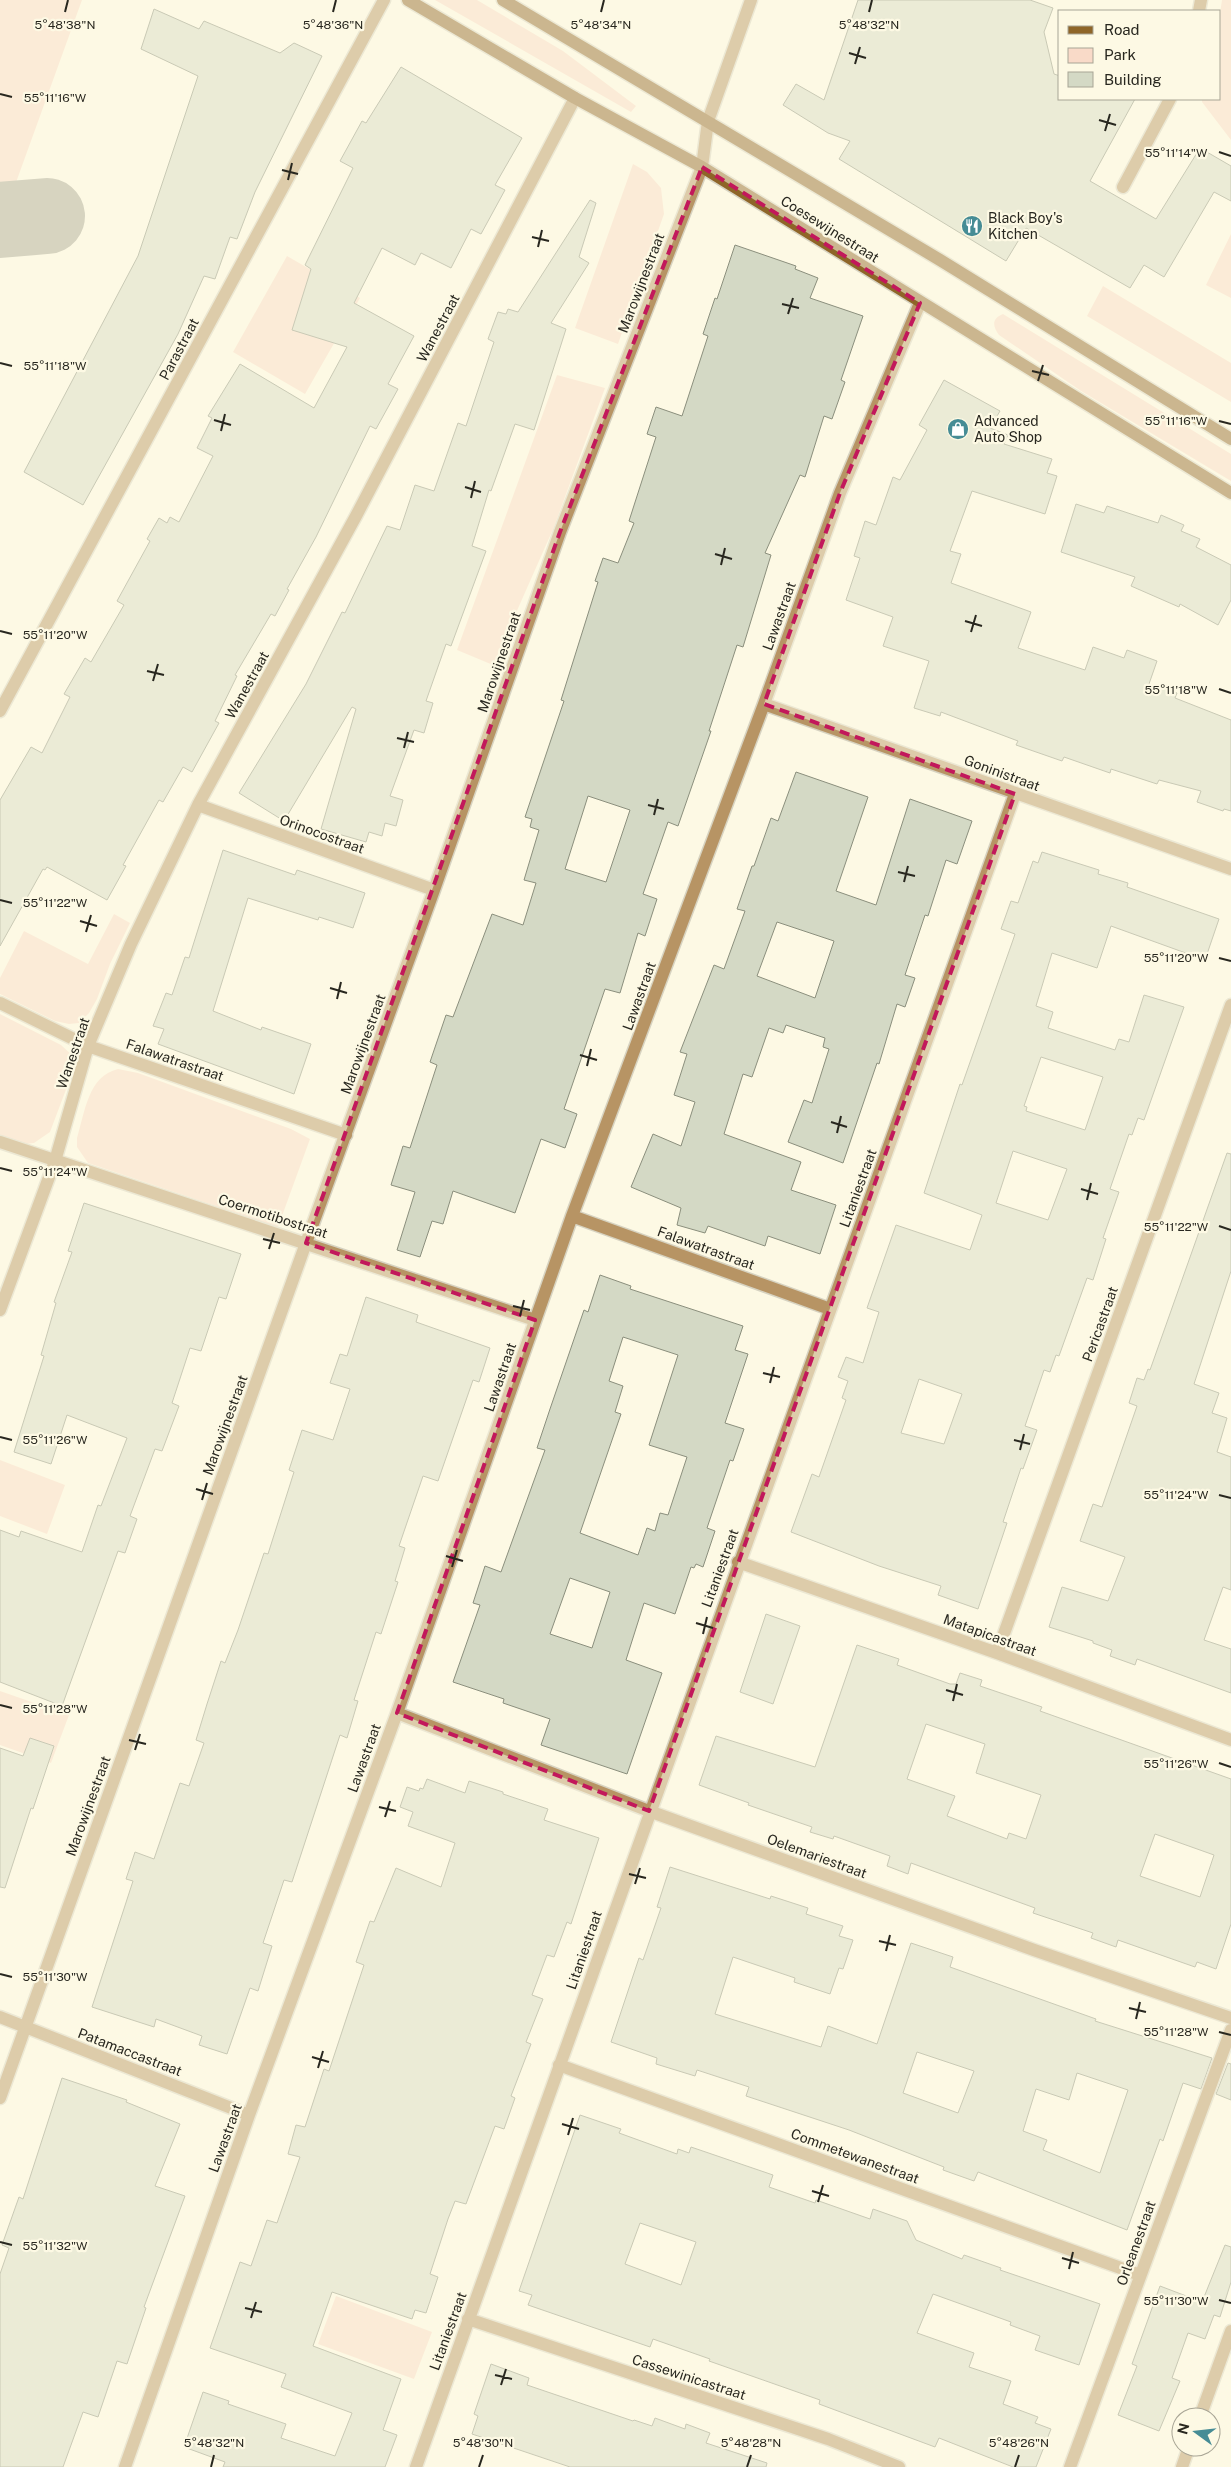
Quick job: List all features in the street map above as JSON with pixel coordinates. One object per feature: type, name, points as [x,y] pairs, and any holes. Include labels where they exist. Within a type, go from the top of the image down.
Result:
[{"type":"main road","name":"Coesewijnestraat","points":[[408,0],[575,98],[702,167],[1231,493]]},
{"type":"main road","name":"Coesewijnestraat","points":[[503,0],[708,121],[1231,439]]},
{"type":"street","name":"Parastraat","points":[[0,711],[384,0]]},
{"type":"street","name":"Marowijnestraat","points":[[0,2098],[434,890],[560,532],[702,167],[708,121],[751,0]]},
{"type":"street","name":"Wanestraat","points":[[0,1310],[55,1161],[88,1046],[131,944],[198,805],[356,516],[575,98]]},
{"type":"street","points":[[1123,187],[1169,100]]},
{"type":"street","name":"Lawastraat","points":[[125,2467],[249,2114],[397,1713],[572,1216],[764,704],[840,493],[920,303]]},
{"type":"street","name":"Goninistraat","points":[[764,704],[1231,869]]},
{"type":"street","name":"Litaniestraat","points":[[416,2467],[738,1562],[1015,794]]},
{"type":"street","name":"Orinocostraat","points":[[198,805],[434,890]]},
{"type":"street","name":"Falawatrastraat","points":[[0,1003],[88,1046],[346,1135]]},
{"type":"street","name":"Pericastraat","points":[[997,1653],[1231,1005]]},
{"type":"street","name":"Coermotibostraat","points":[[0,1142],[535,1320]]},
{"type":"street","name":"Falawatrastraat","points":[[572,1216],[830,1308]]},
{"type":"street","name":"Matapicastraat","points":[[738,1562],[997,1653],[1231,1740]]},
{"type":"street","name":"Oelemariestraat","points":[[397,1713],[649,1811],[1231,2018]]},
{"type":"street","name":"Patamaccastraat","points":[[0,2017],[249,2114]]},
{"type":"street","name":"Orleanestraat","points":[[1070,2467],[1231,2030]]},
{"type":"street","name":"Commetewanestraat","points":[[559,2065],[1140,2276]]},
{"type":"street","name":"Cassewinicastraat","points":[[468,2319],[828,2439],[899,2467]]},
{"type":"street","points":[[1204,2407],[1230,2334]]},
{"type":"highlighted area","points":[[702,167],[920,303],[840,493],[764,704],[1015,794],[649,1811],[397,1713],[535,1320],[306,1243],[560,532]]},
{"type":"green space","points":[[0,0],[82,0],[10,199],[0,200]]},
{"type":"green space","points":[[435,0],[477,0],[563,51],[636,106],[631,112]]},
{"type":"green space","points":[[1222,0],[1231,0],[1231,140],[1202,102],[1202,100],[1221,100]]},
{"type":"green space","points":[[633,164],[647,172],[661,188],[664,214],[618,344],[575,328]]},
{"type":"green space","points":[[1231,234],[1231,298],[1206,285]]},
{"type":"green space","points":[[287,256],[360,298],[305,394],[233,352]]},
{"type":"green space","points":[[1103,286],[1231,363],[1231,402],[1087,316]]},
{"type":"green space","points":[[1003,314],[1231,454],[1231,481],[1081,391],[999,335],[994,323]]},
{"type":"green space","points":[[557,375],[605,388],[554,527],[493,665],[457,650]]},
{"type":"green space","points":[[114,914],[130,923],[110,964],[97,999],[89,1013],[79,1023],[69,1024],[55,1021],[0,994],[0,978],[24,931],[88,964]]},
{"type":"green space","points":[[0,1014],[61,1045],[73,1056],[73,1071],[50,1132],[34,1143],[25,1144],[0,1135]]},
{"type":"green space","points":[[118,1069],[138,1073],[291,1129],[310,1139],[278,1227],[88,1163],[77,1147],[77,1138],[89,1096],[100,1079]]},
{"type":"green space","points":[[0,1460],[65,1485],[47,1534],[0,1516]]},
{"type":"green space","points":[[0,1691],[69,1715],[51,1763],[0,1745]]},
{"type":"green space","points":[[336,2296],[432,2332],[414,2379],[318,2344]]},
{"type":"building","points":[[858,0],[1030,0],[1053,8],[1044,32],[1054,74],[1058,75],[1058,100],[1134,100],[1090,181],[1156,219],[1200,148],[1231,166],[1231,201],[1214,192],[1164,277],[1144,265],[1130,288],[1026,228],[1006,261],[839,159],[850,141],[828,133],[783,105],[796,84],[824,100]]},
{"type":"building","points":[[154,9],[199,29],[204,21],[280,53],[294,43],[322,56],[255,192],[237,239],[230,237],[215,279],[204,276],[178,334],[83,505],[24,472],[138,256],[198,76],[141,49]]},
{"type":"building","points":[[401,67],[522,138],[495,185],[505,190],[481,234],[471,229],[451,268],[421,253],[415,265],[382,248],[354,303],[414,336],[388,384],[398,389],[376,429],[370,426],[275,616],[271,614],[235,675],[237,676],[215,721],[219,723],[192,772],[183,767],[163,802],[159,800],[123,865],[126,866],[107,900],[47,867],[45,870],[43,869],[0,946],[0,800],[31,747],[42,753],[70,697],[64,694],[85,658],[91,662],[124,605],[117,601],[150,541],[147,539],[159,518],[167,523],[170,517],[179,522],[213,456],[197,448],[212,418],[208,416],[240,364],[314,408],[347,347],[292,330],[311,269],[305,265],[353,168],[340,161],[362,121],[366,123]]},
{"type":"building","points":[[590,200],[596,203],[579,257],[589,263],[551,323],[566,329],[534,430],[515,424],[491,491],[489,490],[472,546],[486,551],[451,646],[446,644],[426,701],[433,703],[424,733],[414,730],[390,796],[403,800],[396,826],[385,823],[382,836],[369,832],[366,842],[321,829],[356,709],[352,707],[284,821],[239,793],[306,684],[342,612],[345,613],[387,526],[400,530],[415,485],[434,491],[458,423],[466,426],[494,342],[488,339],[498,312],[506,314],[508,309],[518,312]]},
{"type":"building","points":[[735,245],[796,266],[795,269],[818,278],[810,298],[863,316],[841,380],[845,382],[832,419],[824,416],[805,477],[800,475],[765,553],[771,555],[743,647],[737,645],[709,731],[711,731],[678,826],[668,822],[643,894],[657,899],[645,936],[638,933],[620,993],[605,989],[564,1109],[577,1114],[565,1148],[541,1139],[515,1213],[453,1191],[443,1224],[432,1221],[420,1257],[397,1250],[415,1192],[391,1185],[403,1146],[410,1148],[437,1065],[430,1062],[446,1015],[453,1017],[492,914],[523,925],[536,883],[524,880],[539,830],[530,827],[532,819],[525,817],[564,701],[561,700],[598,582],[595,581],[603,558],[618,563],[634,523],[629,521],[656,437],[647,434],[656,407],[682,416],[708,336],[703,334],[715,298],[717,299]],"holes":[[[588,796],[630,810],[606,882],[565,869]]]},
{"type":"building","points":[[944,380],[1000,411],[990,428],[1008,435],[1004,444],[1052,459],[1047,473],[1057,476],[1045,514],[972,491],[950,551],[961,554],[951,583],[1031,612],[1018,648],[1085,670],[1093,647],[1124,658],[1127,650],[1157,661],[1149,684],[1177,693],[1175,698],[1231,720],[1231,811],[1224,809],[1223,811],[1197,802],[1201,791],[1159,780],[1157,784],[1111,769],[1110,773],[1064,757],[1062,761],[1016,745],[1018,741],[941,712],[940,716],[914,708],[929,661],[883,646],[893,617],[846,600],[860,558],[854,556],[865,521],[876,525],[893,477],[900,480],[927,430],[919,425]]},
{"type":"building","points":[[1076,504],[1104,513],[1107,506],[1158,523],[1161,515],[1184,525],[1181,531],[1200,539],[1196,547],[1231,565],[1231,600],[1218,625],[1180,604],[1179,607],[1131,586],[1135,577],[1061,552]]},
{"type":"building","points":[[796,772],[868,797],[836,891],[876,905],[910,799],[972,821],[957,864],[946,860],[928,916],[925,915],[905,975],[915,978],[905,1007],[897,1004],[879,1064],[877,1063],[843,1163],[788,1142],[804,1100],[812,1103],[829,1049],[823,1047],[825,1038],[786,1025],[783,1033],[769,1028],[752,1077],[743,1074],[724,1134],[801,1162],[791,1190],[836,1205],[820,1254],[768,1236],[765,1246],[708,1226],[705,1233],[677,1225],[681,1208],[631,1187],[653,1134],[681,1146],[695,1102],[674,1095],[687,1054],[680,1052],[714,965],[724,969],[745,911],[737,909],[752,866],[754,866],[771,818],[778,821]],"holes":[[[777,922],[834,941],[815,998],[757,976]]]},
{"type":"building","points":[[223,850],[295,875],[297,870],[365,893],[353,928],[319,917],[318,920],[248,898],[213,1011],[261,1030],[262,1027],[311,1044],[294,1094],[158,1044],[164,1029],[153,1026],[166,993],[172,995],[185,957],[189,958]]},
{"type":"building","points":[[1042,852],[1099,870],[1098,874],[1128,883],[1127,887],[1219,919],[1205,960],[1111,926],[1097,968],[1052,953],[1036,1006],[1053,1012],[1048,1028],[1115,1050],[1119,1039],[1129,1042],[1144,995],[1184,1007],[1144,1120],[1138,1118],[1132,1135],[1129,1134],[1110,1189],[1119,1192],[1103,1238],[1106,1239],[1093,1280],[1087,1278],[1059,1356],[1056,1355],[1050,1372],[1044,1370],[1025,1426],[1037,1430],[1023,1469],[1021,1468],[1003,1522],[1007,1523],[978,1609],[938,1595],[941,1586],[879,1566],[791,1532],[812,1474],[819,1477],[846,1400],[842,1398],[848,1381],[838,1377],[846,1357],[863,1363],[879,1312],[867,1308],[896,1225],[970,1250],[982,1215],[924,1193],[960,1084],[962,1085],[1015,934],[1001,929],[1011,901],[1018,903],[1033,861],[1038,863]],"holes":[[[1041,1057],[1103,1077],[1085,1130],[1026,1111],[1027,1107],[1024,1106]],[[1013,1151],[1067,1169],[1048,1220],[996,1203]],[[919,1379],[962,1394],[944,1444],[901,1433]]]},
{"type":"building","points":[[1227,1153],[1231,1154],[1231,1271],[1194,1384],[1219,1393],[1212,1413],[1227,1418],[1217,1452],[1231,1457],[1231,1590],[1223,1587],[1204,1640],[1231,1649],[1231,1693],[1137,1659],[1135,1665],[1110,1656],[1112,1650],[1093,1643],[1093,1641],[1049,1627],[1062,1587],[1108,1601],[1125,1557],[1080,1541],[1093,1504],[1102,1507],[1137,1406],[1129,1403],[1137,1378],[1144,1380],[1148,1369],[1150,1370]]},
{"type":"building","points":[[84,1203],[241,1254],[226,1299],[219,1297],[201,1351],[190,1348],[172,1403],[179,1406],[162,1451],[155,1449],[130,1516],[137,1519],[125,1553],[118,1551],[62,1706],[0,1682],[0,1530],[19,1537],[21,1531],[82,1552],[98,1505],[101,1506],[127,1438],[67,1415],[51,1464],[14,1452],[44,1356],[41,1355],[56,1303],[54,1302],[72,1252],[68,1251]]},
{"type":"building","points":[[600,1275],[631,1286],[630,1289],[743,1326],[735,1350],[748,1354],[725,1423],[744,1429],[733,1461],[730,1460],[707,1528],[715,1531],[703,1567],[696,1564],[694,1568],[691,1567],[675,1614],[644,1603],[626,1660],[662,1673],[627,1774],[541,1745],[550,1719],[503,1703],[504,1699],[453,1682],[480,1605],[473,1603],[485,1566],[501,1572],[545,1450],[537,1448],[550,1409],[584,1310],[588,1312]],"holes":[[[623,1337],[678,1355],[649,1445],[687,1457],[668,1515],[660,1513],[655,1531],[647,1528],[638,1555],[580,1533],[621,1414],[615,1412],[623,1386],[609,1381]],[[570,1578],[610,1592],[592,1648],[550,1634]]]},
{"type":"building","points":[[366,1297],[418,1315],[416,1322],[490,1348],[479,1382],[473,1380],[438,1481],[423,1476],[399,1546],[405,1548],[395,1581],[398,1582],[381,1634],[376,1632],[354,1700],[358,1701],[347,1738],[340,1735],[292,1882],[284,1880],[263,1943],[272,1946],[258,1991],[250,1988],[227,2054],[199,2045],[202,2036],[156,2019],[154,2027],[92,2007],[133,1881],[126,1879],[135,1852],[154,1859],[180,1783],[189,1786],[204,1743],[196,1740],[207,1704],[221,1661],[225,1663],[238,1630],[264,1553],[268,1554],[294,1472],[289,1470],[302,1430],[333,1440],[350,1389],[330,1383],[340,1354],[347,1356]]},
{"type":"building","points":[[766,1614],[800,1626],[773,1704],[740,1692]]},
{"type":"building","points":[[857,1645],[899,1659],[897,1665],[950,1684],[956,1684],[960,1673],[982,1680],[980,1686],[1042,1707],[1040,1711],[1231,1779],[1231,1924],[1216,1969],[1197,1962],[1195,1967],[1118,1940],[1116,1947],[1091,1938],[1093,1933],[1033,1913],[1035,1908],[911,1863],[908,1874],[887,1866],[890,1856],[834,1836],[833,1839],[810,1832],[812,1827],[748,1805],[749,1803],[699,1785],[716,1736],[815,1767]],"holes":[[[926,1724],[985,1744],[976,1773],[1041,1795],[1026,1839],[1009,1833],[1007,1839],[947,1816],[955,1796],[907,1779]],[[1155,1834],[1214,1855],[1200,1897],[1140,1876]]]},
{"type":"building","points":[[30,1738],[54,1746],[33,1809],[31,1808],[5,1888],[0,1887],[0,1748],[23,1756]]},
{"type":"building","points":[[427,1779],[465,1793],[469,1781],[503,1792],[503,1794],[548,1809],[544,1820],[599,1838],[571,1924],[567,1922],[554,1957],[547,1955],[532,1995],[543,1999],[526,2042],[531,2044],[511,2096],[515,2098],[504,2129],[495,2126],[466,2204],[455,2201],[448,2219],[430,2274],[438,2277],[426,2313],[415,2310],[412,2319],[332,2292],[313,2346],[401,2379],[383,2430],[397,2435],[385,2467],[223,2467],[225,2462],[184,2447],[203,2392],[229,2401],[228,2404],[286,2424],[281,2438],[335,2456],[352,2413],[281,2387],[286,2374],[210,2348],[240,2262],[251,2266],[267,2220],[277,2223],[300,2157],[288,2154],[296,2125],[305,2127],[324,2069],[329,2071],[364,1965],[356,1962],[370,1921],[374,1922],[396,1868],[441,1887],[455,1843],[408,1826],[413,1812],[400,1807],[407,1787],[419,1791],[420,1788],[423,1789]]},
{"type":"building","points":[[670,1867],[770,1899],[771,1896],[808,1908],[806,1914],[843,1926],[839,1936],[853,1940],[843,1969],[839,1968],[830,1994],[794,1982],[795,1978],[733,1957],[715,2014],[821,2047],[828,2026],[877,2044],[911,1943],[953,1957],[950,1967],[1096,2019],[1095,2021],[1212,2058],[1201,2089],[1183,2083],[1163,2141],[1160,2139],[1127,2230],[978,2172],[974,2181],[943,2170],[944,2167],[849,2130],[746,2096],[749,2087],[697,2070],[695,2076],[656,2064],[657,2058],[611,2042],[639,1958],[643,1960],[661,1908],[657,1907]],"holes":[[[917,2052],[974,2071],[958,2113],[903,2093]],[[1077,2073],[1128,2090],[1100,2173],[1043,2150],[1047,2140],[1023,2131],[1036,2089],[1069,2100]]]},
{"type":"building","points":[[1228,2063],[1231,2064],[1231,2100],[1216,2094]]},
{"type":"building","points":[[62,2078],[127,2100],[126,2102],[180,2124],[155,2186],[185,2196],[144,2307],[146,2308],[127,2364],[117,2361],[98,2417],[83,2412],[63,2467],[0,2467],[0,2274],[9,2248],[2,2245],[19,2197],[23,2199]]},
{"type":"building","points":[[580,2115],[621,2129],[619,2133],[677,2154],[678,2149],[689,2153],[691,2147],[773,2175],[769,2187],[815,2203],[816,2200],[870,2219],[873,2209],[907,2221],[916,2240],[962,2259],[964,2255],[1001,2268],[1000,2270],[1100,2304],[1079,2365],[1035,2350],[1040,2336],[1010,2325],[1011,2322],[933,2294],[917,2333],[974,2353],[969,2367],[1011,2381],[1003,2404],[1038,2417],[1035,2423],[1051,2429],[1036,2467],[1013,2467],[939,2438],[935,2447],[819,2404],[820,2400],[653,2339],[650,2347],[528,2305],[532,2295],[519,2291]],"holes":[[[640,2223],[696,2242],[681,2285],[625,2264]]]},
{"type":"building","points":[[1225,2245],[1231,2247],[1231,2282],[1220,2317],[1214,2315],[1205,2339],[1188,2333],[1172,2378],[1180,2381],[1159,2431],[1118,2415],[1137,2366],[1132,2364],[1160,2286],[1202,2302]]},
{"type":"building","points":[[491,2364],[529,2378],[527,2385],[633,2421],[652,2426],[655,2418],[685,2429],[686,2424],[710,2433],[706,2443],[767,2463],[766,2467],[570,2467],[472,2434],[478,2416],[474,2414]]},
{"type":"taxiway","points":[[0,220],[47,216]]},
{"type":"place","name":"Black Boy's Kitchen","points":[[972,226]]},
{"type":"place","name":"Advanced Auto Shop","points":[[958,429]]}]
